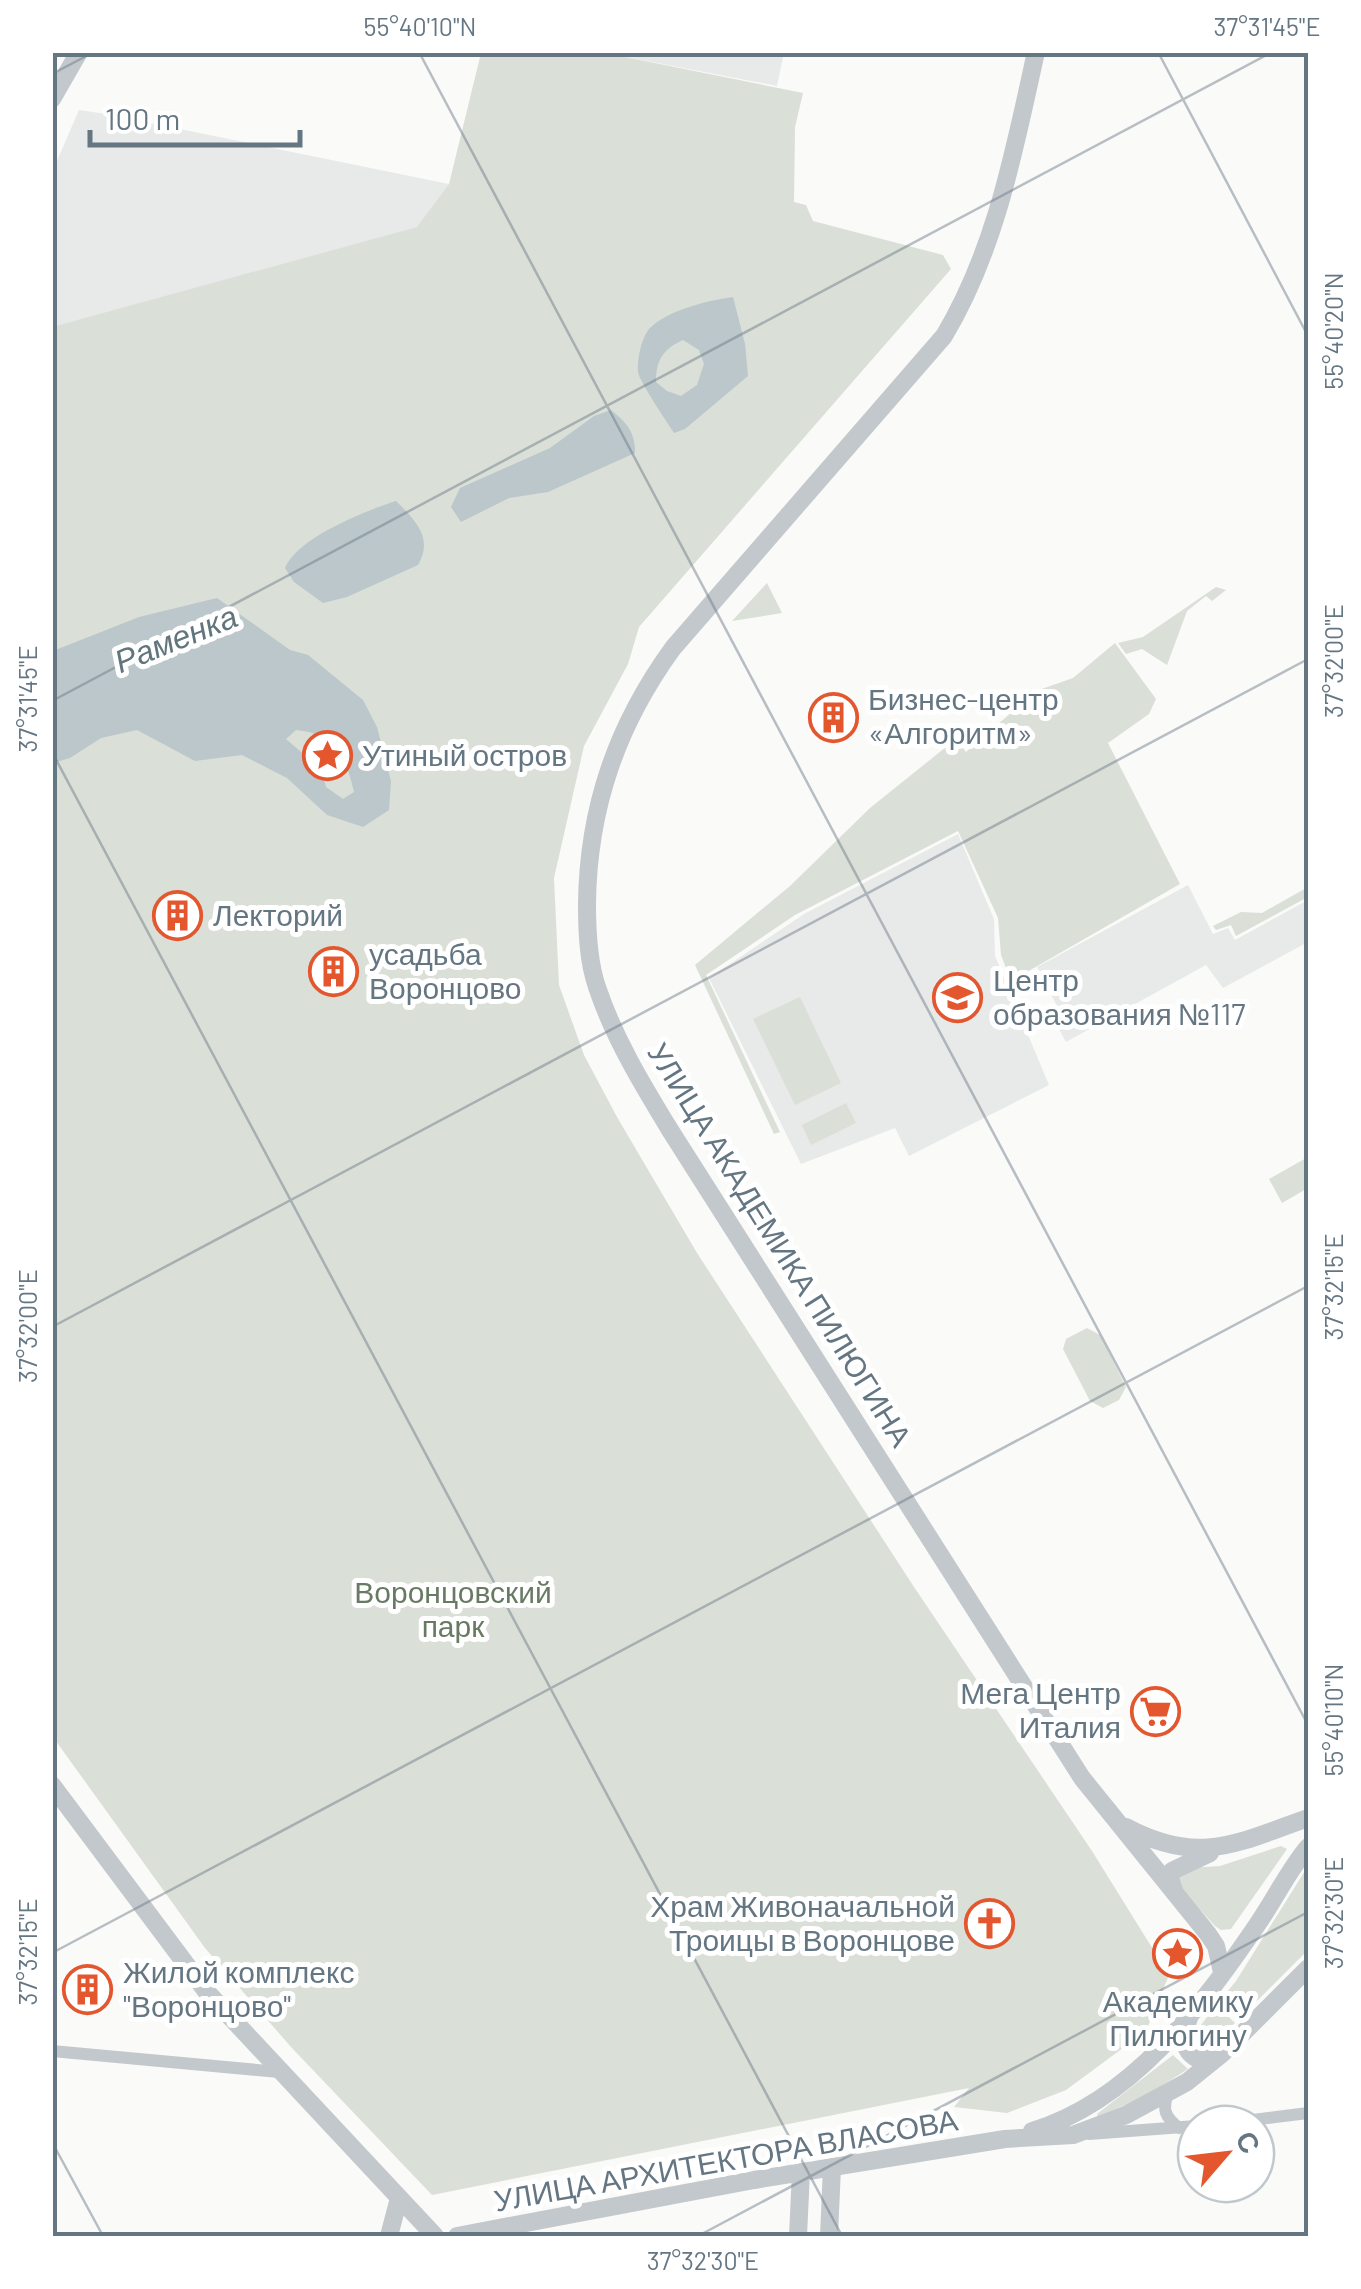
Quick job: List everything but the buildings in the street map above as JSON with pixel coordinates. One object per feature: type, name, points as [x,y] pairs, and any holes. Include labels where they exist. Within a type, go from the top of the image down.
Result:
[{"type":"street","points":[[52,99],[78,52]]},
{"type":"street","name":"УЛИЦА АКАДЕМИКА ПИЛЮГИНА","points":[[1036,52],[989,245],[944,336],[673,648],[628,717],[613,752],[596,816],[588,870],[589,952],[596,985],[640,1082],[1082,1778],[1208,1934],[1222,1972]]},
{"type":"street","points":[[52,1785],[176,1955],[279,2072],[435,2236]]},
{"type":"street","name":"УЛИЦА АКАДЕМИКА ПИЛЮГИНА","points":[[1116,1822],[1166,1844],[1192,1849],[1225,1848],[1308,1818]]},
{"type":"street","points":[[1178,1900],[1170,1878],[1172,1870],[1225,1848]]},
{"type":"street","points":[[1005,2139],[1041,2128],[1095,2100],[1140,2066],[1190,2017],[1308,1848]]},
{"type":"street","points":[[1073,2135],[1126,2115],[1168,2093],[1224,2054],[1308,1968]]},
{"type":"street","points":[[1190,2017],[1184,2041],[1193,2057],[1210,2059],[1224,2054]]},
{"type":"street","points":[[52,2051],[279,2072]]},
{"type":"street","points":[[1168,2093],[1164,2106],[1168,2119],[1176,2126]]},
{"type":"street","points":[[1276,2118],[1308,2114]]},
{"type":"street","points":[[1005,2139],[1176,2128]]},
{"type":"street","name":"УЛИЦА АРХИТЕКТОРА ВЛАСОВА","points":[[457,2236],[801,2172],[1005,2139]]},
{"type":"street","points":[[829,2236],[832,2167]]},
{"type":"street","points":[[798,2236],[801,2172]]},
{"type":"street","points":[[389,2236],[399,2198]]},
{"type":"shaded area","points":[[605,53],[784,53],[777,86]]},
{"type":"shaded area","points":[[79,110],[449,184],[418,227],[53,327],[53,170]]},
{"type":"shaded area","points":[[958,834],[994,919],[995,956],[1049,1085],[909,1156],[895,1128],[801,1164],[709,978],[804,914]]},
{"type":"shaded area","points":[[1188,885],[1213,934],[1228,928],[1235,940],[1308,900],[1308,942],[1223,988],[1206,965],[1066,1042],[1056,1024],[1060,1012],[1037,967]]},
{"type":"green space","name":"Воронцовский парк","points":[[481,53],[605,53],[803,93],[795,127],[794,202],[806,205],[813,221],[943,255],[951,269],[639,627],[628,664],[584,746],[554,878],[559,985],[584,1055],[697,1253],[914,1587],[1092,1851],[1169,1975],[1146,2031],[1066,2090],[1007,2113],[954,2107],[969,2088],[432,2195],[291,2047],[205,1948],[53,1737],[52,327],[417,227],[449,184]]},
{"type":"green space","points":[[767,583],[782,613],[732,621]]},
{"type":"green space","points":[[1216,587],[1226,590],[1212,601],[1206,596],[1187,611],[1167,665],[1142,649],[1126,654],[1118,643],[1143,637]]},
{"type":"green space","points":[[1115,643],[1156,699],[1149,714],[1108,743],[1180,884],[1011,981],[1001,955],[998,918],[958,831],[795,915],[706,975],[780,1132],[774,1134],[695,965],[790,886],[870,808],[956,739],[966,752],[1036,691],[1073,678]]},
{"type":"green space","points":[[1308,887],[1308,897],[1236,936],[1231,925],[1216,930],[1213,926],[1241,912],[1262,913]]},
{"type":"green space","points":[[800,997],[841,1083],[795,1105],[753,1019]]},
{"type":"green space","points":[[846,1103],[856,1123],[811,1145],[802,1125]]},
{"type":"green space","points":[[1308,1157],[1308,1188],[1282,1203],[1269,1179]]},
{"type":"green space","points":[[1087,1328],[1100,1335],[1126,1387],[1119,1400],[1103,1408],[1090,1401],[1063,1349],[1066,1339]]},
{"type":"green space","points":[[1281,1846],[1287,1849],[1231,1929],[1215,1926],[1180,1888],[1178,1875],[1190,1868],[1220,1866]]},
{"type":"green space","points":[[1308,1866],[1308,1950],[1241,2017],[1222,1998]]},
{"type":"green space","points":[[1216,2005],[1235,2023],[1203,2051],[1194,2046],[1192,2037]]},
{"type":"green space","points":[[1173,2055],[1188,2069],[1144,2097],[1098,2117],[1097,2114]]},
{"type":"water","points":[[733,297],[745,344],[748,376],[685,429],[674,433],[638,372],[643,341],[651,327],[668,316]],"holes":[[[683,340],[699,350],[704,364],[697,385],[681,396],[656,382],[659,361],[670,347]]]},
{"type":"water","points":[[611,410],[629,428],[635,453],[548,492],[509,498],[461,522],[451,507],[460,488],[550,448],[594,416]]},
{"type":"water","points":[[396,501],[416,522],[423,538],[418,565],[347,597],[323,603],[294,582],[285,568],[303,546],[350,519]]},
{"type":"water","name":"Раменка","points":[[217,598],[290,650],[308,655],[363,700],[377,727],[391,781],[389,810],[363,827],[327,815],[287,778],[242,755],[195,761],[137,730],[101,738],[70,758],[53,763],[53,651],[139,617]],"holes":[[[296,730],[330,742],[343,757],[354,792],[343,799],[326,787],[321,769],[286,739]]]},
{"type":"place","name":"Бизнес-центр «Алгоритм»","points":[[833,717]]},
{"type":"place","name":"Утиный остров","points":[[327,756]]},
{"type":"place","name":"Лекторий","points":[[178,916]]},
{"type":"place","name":"усадьба Воронцово","points":[[334,972]]},
{"type":"place","name":"Центр образования №117","points":[[958,998]]},
{"type":"place","name":"Мега Центр Италия","points":[[1156,1711]]},
{"type":"place","name":"Храм Живоначальной Троицы в Воронцове","points":[[990,1924]]},
{"type":"place","name":"Академику Пилюгину","points":[[1178,1953]]},
{"type":"place","name":"Жилой комплекс \"Воронцово\"","points":[[88,1990]]}]
